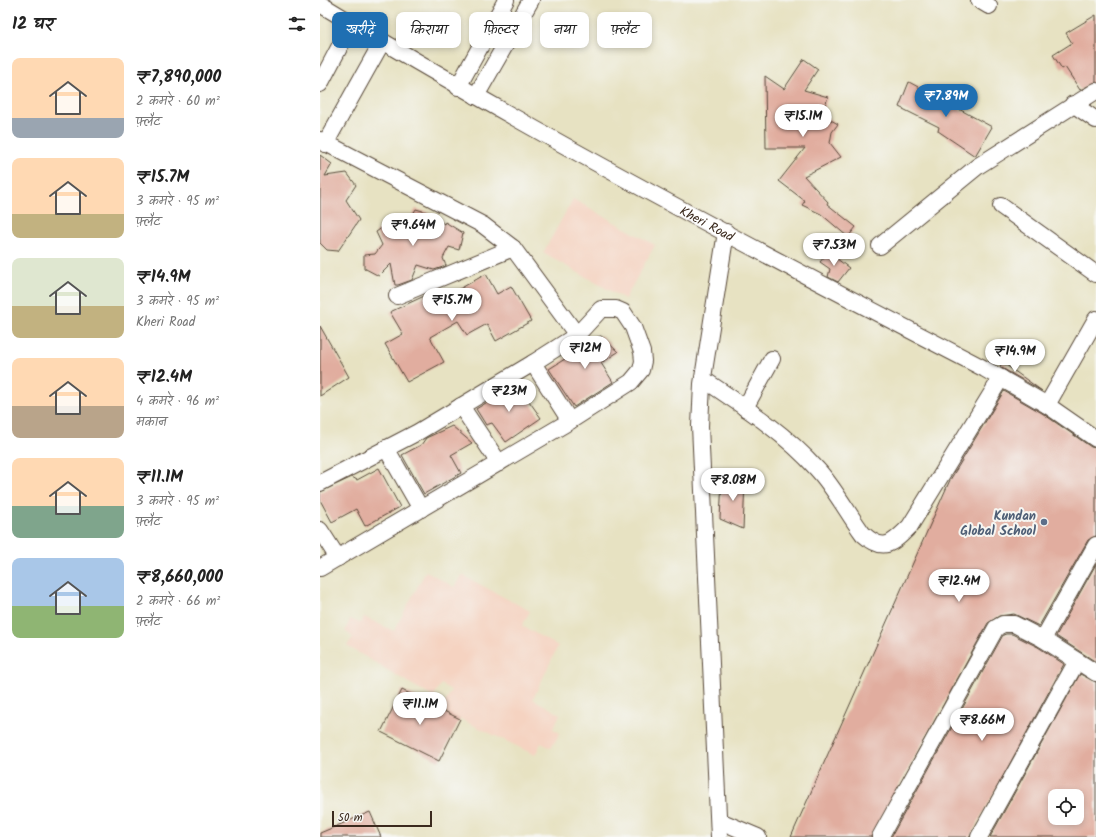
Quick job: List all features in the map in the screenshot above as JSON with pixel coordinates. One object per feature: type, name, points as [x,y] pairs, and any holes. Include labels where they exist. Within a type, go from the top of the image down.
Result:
[{"type":"street","points":[[458,87],[506,0]]},
{"type":"street","points":[[476,96],[531,0]]},
{"type":"street","name":"Kheri Road","points":[[320,4],[333,12]]},
{"type":"street","name":"Kheri Road","points":[[388,46],[458,87],[726,232],[1001,378],[1047,405],[1096,439]]},
{"type":"street","points":[[320,84],[339,48]]},
{"type":"street","points":[[378,48],[323,142],[483,225],[513,248],[577,335]]},
{"type":"street","points":[[880,246],[978,166],[1073,104],[1096,91]]},
{"type":"street","points":[[1073,104],[1096,120]]},
{"type":"street","points":[[1001,206],[1096,274]]},
{"type":"street","points":[[719,837],[720,821],[704,536],[700,426],[703,379],[726,232]]},
{"type":"street","points":[[397,296],[513,248]]},
{"type":"street","points":[[320,483],[461,406],[498,382],[533,363],[577,335],[602,309],[616,309],[623,312],[629,319],[642,352],[643,361],[641,370],[631,382],[570,421],[320,568]]},
{"type":"street","points":[[1047,405],[1096,319]]},
{"type":"street","points":[[745,408],[772,359]]},
{"type":"street","points":[[533,363],[570,421]]},
{"type":"street","points":[[703,379],[789,441],[818,470],[863,534],[871,541],[880,545],[889,545],[910,526],[1001,378]]},
{"type":"street","points":[[461,406],[499,463]]},
{"type":"street","points":[[386,448],[421,509]]},
{"type":"street","points":[[320,530],[338,558]]},
{"type":"street","points":[[1043,639],[1096,545]]},
{"type":"street","points":[[880,837],[996,628],[1003,624],[1014,624],[1043,639],[1096,673]]},
{"type":"street","points":[[979,837],[1078,661]]},
{"type":"street","points":[[720,821],[758,837]]},
{"type":"shaded area","points":[[573,199],[655,245],[625,299],[543,253]]},
{"type":"shaded area","points":[[426,571],[454,587],[462,575],[530,611],[522,626],[558,646],[533,699],[560,714],[553,729],[560,733],[551,748],[541,743],[535,755],[442,710],[451,690],[441,684],[433,697],[347,646],[353,637],[345,631],[350,619],[360,623],[364,617],[394,631]]},
{"type":"building","points":[[1096,15],[1096,82],[1080,90],[1065,67],[1062,69],[1053,55],[1072,43],[1066,33]]},
{"type":"building","points":[[804,59],[818,69],[804,90],[828,97],[822,115],[838,124],[832,132],[830,143],[841,157],[804,176],[828,202],[827,204],[856,227],[848,237],[821,214],[802,205],[805,201],[779,181],[805,148],[766,148],[765,76],[784,89]]},
{"type":"building","points":[[909,82],[992,127],[975,156],[938,131],[939,127],[899,107]]},
{"type":"building","points":[[320,155],[332,164],[325,176],[347,173],[356,185],[346,200],[359,220],[338,251],[327,250],[320,243]]},
{"type":"building","points":[[416,209],[426,212],[444,224],[445,222],[463,233],[459,250],[449,247],[443,258],[446,266],[434,270],[418,265],[412,280],[395,285],[391,264],[379,276],[364,268],[364,255],[375,254],[382,245],[376,232],[386,225],[401,234]]},
{"type":"building","points":[[828,252],[849,268],[838,282],[828,277],[830,269],[820,262]]},
{"type":"building","points":[[486,274],[497,294],[511,286],[531,321],[496,341],[487,324],[467,335],[458,321],[430,337],[444,362],[407,382],[385,344],[403,334],[390,312],[435,291],[440,300]]},
{"type":"building","points":[[320,326],[349,377],[320,396]]},
{"type":"building","points":[[601,336],[618,352],[601,363],[613,382],[574,407],[549,369],[576,352],[578,346],[585,341]]},
{"type":"building","points":[[1002,362],[1042,391],[1000,367]]},
{"type":"building","points":[[517,384],[541,418],[506,442],[492,423],[486,425],[476,409]]},
{"type":"building","points":[[1004,391],[1042,413],[1091,447],[1096,448],[1096,536],[1088,540],[1039,626],[1014,614],[999,616],[988,623],[871,837],[791,837],[950,480]]},
{"type":"building","points":[[452,426],[472,443],[451,455],[461,473],[424,494],[402,455],[421,445],[426,438]]},
{"type":"building","points":[[379,468],[400,507],[365,526],[356,509],[332,522],[320,500],[320,492],[352,477],[357,480]]},
{"type":"building","points":[[722,480],[745,481],[743,529],[720,519]]},
{"type":"building","points":[[1096,564],[1096,662],[1056,636]]},
{"type":"building","points":[[1012,634],[1038,647],[1064,664],[970,837],[891,837],[1003,635]]},
{"type":"building","points":[[1080,674],[1096,682],[1096,837],[990,837]]},
{"type":"building","points":[[402,690],[460,719],[439,761],[381,732]]},
{"type":"building","points":[[370,812],[381,837],[320,837],[320,833]]},
{"type":"place","name":"Kundan Global School","points":[[1044,522]]}]
